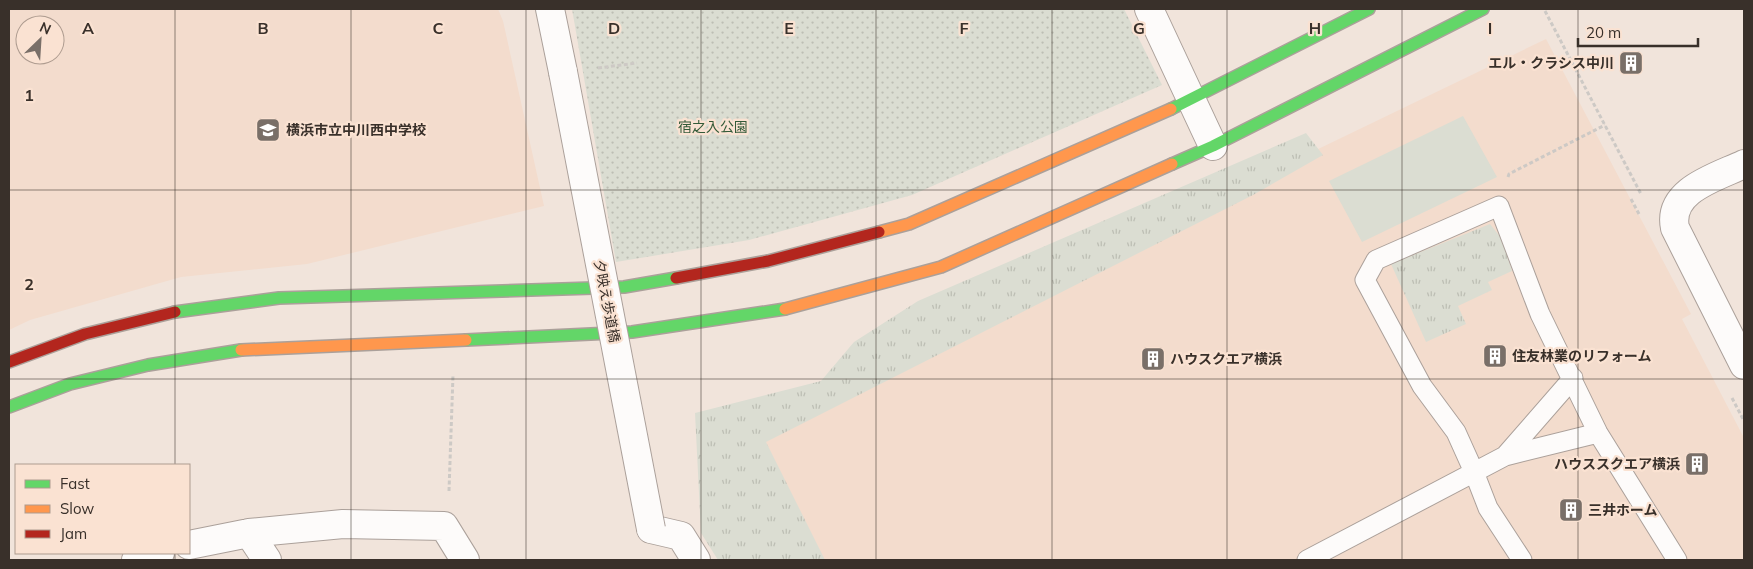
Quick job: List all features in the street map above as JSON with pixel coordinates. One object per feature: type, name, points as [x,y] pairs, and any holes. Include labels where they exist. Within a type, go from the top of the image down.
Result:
[{"type":"street","name":"夕映え歩道橋","points":[[550,9],[564,72],[651,529],[680,536],[696,560]]},
{"type":"street","points":[[1149,9],[1213,146]]},
{"type":"street","points":[[9,362],[85,334],[180,311],[279,298],[624,287],[768,261],[909,224],[1153,118],[1368,9]]},
{"type":"street","points":[[9,407],[70,384],[148,365],[230,351],[632,332],[790,308],[941,266],[1213,146],[1483,9]]},
{"type":"street","points":[[1744,164],[1689,192],[1680,200],[1672,218],[1675,228],[1744,365]]},
{"type":"street","points":[[190,544],[249,533],[343,524],[444,526],[465,560]]},
{"type":"street","points":[[249,533],[267,560]]},
{"type":"street","points":[[136,560],[157,554]]},
{"type":"lane","points":[[1522,560],[1488,508],[1456,432],[1422,386],[1366,280],[1376,260],[1499,206],[1540,314],[1573,378],[1598,433],[1676,560]]},
{"type":"lane","points":[[1505,456],[1573,378]]},
{"type":"lane","points":[[1307,560],[1505,456],[1598,433]]},
{"type":"path","points":[[1545,11],[1641,194]]},
{"type":"path","points":[[1499,206],[1509,174],[1605,125]]},
{"type":"path","points":[[444,526],[448,500],[454,339]]},
{"type":"shaded area","name":"横浜市立中川西中学校","points":[[9,9],[498,9],[503,21],[544,206],[307,264],[181,277],[30,320],[9,330]]},
{"type":"shaded area","name":"ハウスクエア横浜","points":[[1546,39],[1691,314],[1682,319],[1744,438],[1744,560],[741,560],[717,417],[779,409]]},
{"type":"green space","name":"宿之入公園","points":[[572,9],[1124,9],[1162,85],[912,195],[749,240],[616,262]]},
{"type":"green space","points":[[1463,116],[1497,177],[1362,242],[1329,181]]},
{"type":"green space","points":[[1306,133],[1323,155],[1253,195],[766,442],[825,560],[718,560],[701,533],[695,413],[821,381],[854,342],[918,301]]},
{"type":"green space","points":[[1490,224],[1502,239],[1512,271],[1488,282],[1492,290],[1458,306],[1466,324],[1426,342],[1391,264]]},
{"type":"traffic: fast","points":[[1171,109],[1369,9]]},
{"type":"traffic: fast","points":[[1172,164],[1213,146],[1483,9]]},
{"type":"traffic: fast","points":[[175,312],[279,298],[624,287],[676,278]]},
{"type":"traffic: fast","points":[[466,340],[632,332],[785,309]]},
{"type":"traffic: fast","points":[[9,407],[70,384],[148,365],[241,350]]},
{"type":"traffic: slow","points":[[879,232],[909,224],[1171,109]]},
{"type":"traffic: slow","points":[[785,309],[941,267],[1172,164]]},
{"type":"traffic: slow","points":[[241,350],[466,340]]},
{"type":"traffic: jam","points":[[676,278],[768,261],[879,232]]},
{"type":"traffic: jam","points":[[9,362],[85,334],[175,312]]},
{"type":"place","name":"エル・クラシス中川","points":[[1631,63]]},
{"type":"place","name":"横浜市立中川西中学校","points":[[268,130]]},
{"type":"place","name":"住友林業のリフォーム","points":[[1495,356]]},
{"type":"place","name":"ハウスクエア横浜","points":[[1153,359]]},
{"type":"place","name":"ハウススクエア横浜","points":[[1697,464]]},
{"type":"place","name":"三井ホーム","points":[[1571,510]]}]
